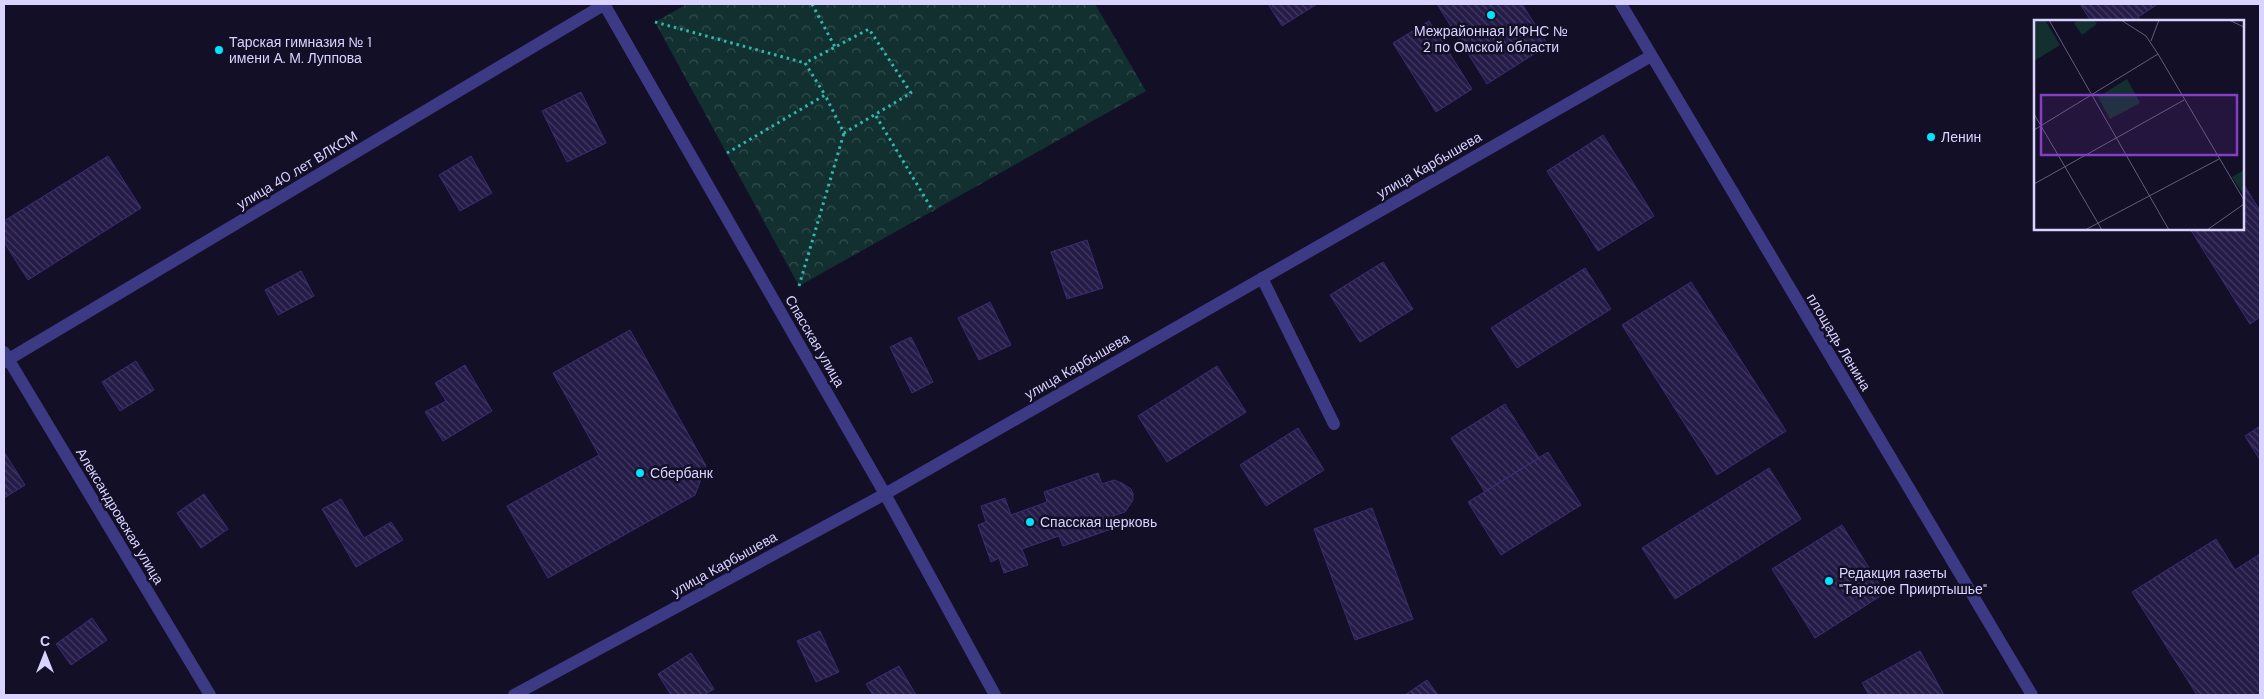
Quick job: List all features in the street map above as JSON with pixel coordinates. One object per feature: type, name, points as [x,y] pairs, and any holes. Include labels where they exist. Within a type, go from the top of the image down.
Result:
[{"type":"street","name":"улица 40 лет ВЛКСМ","points":[[5,358],[605,4]]},
{"type":"street","name":"Спасская улица","points":[[605,4],[885,494],[995,695]]},
{"type":"street","name":"площадь Ленина","points":[[1621,4],[2032,695]]},
{"type":"street","name":"улица Карбышева","points":[[514,695],[885,494],[1651,56]]},
{"type":"street","points":[[1262,278],[1334,424]]},
{"type":"street","name":"Александровская улица","points":[[5,358],[210,695]]},
{"type":"path","points":[[812,4],[835,47]]},
{"type":"path","points":[[655,22],[805,62],[869,29],[911,93],[876,116],[844,133]]},
{"type":"path","points":[[799,286],[844,133],[825,95],[805,62]]},
{"type":"path","points":[[726,153],[825,95]]},
{"type":"path","points":[[876,116],[933,211]]},
{"type":"green space","points":[[687,4],[1095,4],[1146,91],[799,286],[655,22]]},
{"type":"building","points":[[1268,4],[1317,4],[1282,26]]},
{"type":"building","points":[[1437,4],[1522,4],[1548,45],[1487,84]]},
{"type":"building","points":[[2080,4],[2158,4],[2138,17],[2140,20],[2090,20]]},
{"type":"building","points":[[1429,21],[1472,89],[1436,112],[1393,43]]},
{"type":"building","points":[[581,92],[606,143],[567,162],[542,111]]},
{"type":"building","points":[[1603,135],[1654,216],[1598,251],[1547,171]]},
{"type":"building","points":[[108,156],[141,208],[28,280],[4,242],[4,221]]},
{"type":"building","points":[[471,156],[492,193],[460,211],[439,175]]},
{"type":"building","points":[[2244,185],[2260,211],[2260,317],[2250,324],[2191,230],[2244,230]]},
{"type":"building","points":[[1087,240],[1103,288],[1067,299],[1051,252]]},
{"type":"building","points":[[1383,262],[1413,309],[1360,342],[1330,295]]},
{"type":"building","points":[[1585,268],[1611,309],[1517,368],[1491,328]]},
{"type":"building","points":[[301,271],[314,296],[278,315],[265,290]]},
{"type":"building","points":[[1691,282],[1786,431],[1717,475],[1622,325]]},
{"type":"building","points":[[990,302],[1011,345],[979,360],[958,318]]},
{"type":"building","points":[[630,330],[706,466],[695,495],[548,578],[507,506],[599,455],[553,373]]},
{"type":"building","points":[[911,337],[933,382],[912,393],[890,347]]},
{"type":"building","points":[[136,361],[154,390],[120,411],[102,382]]},
{"type":"building","points":[[465,365],[492,411],[443,441],[425,412],[446,401],[435,383]]},
{"type":"building","points":[[1217,366],[1246,412],[1167,462],[1138,416]]},
{"type":"building","points":[[1505,404],[1539,458],[1485,492],[1451,438]]},
{"type":"building","points":[[2260,426],[2260,460],[2245,436]]},
{"type":"building","points":[[1298,428],[1324,470],[1266,506],[1240,465]]},
{"type":"building","points":[[4,452],[25,485],[4,498]]},
{"type":"building","points":[[1548,452],[1581,505],[1501,555],[1468,502]]},
{"type":"building","points":[[1769,468],[1801,519],[1675,599],[1642,548]]},
{"type":"building","points":[[1098,473],[1102,484],[1114,480],[1131,489],[1133,494],[1133,500],[1125,512],[1113,516],[1117,527],[1063,546],[1059,536],[1022,549],[1028,565],[1004,573],[999,558],[991,562],[978,525],[986,522],[981,506],[1005,498],[1011,515],[1047,502],[1044,492]]},
{"type":"building","points":[[204,494],[228,529],[201,548],[177,513]]},
{"type":"building","points":[[341,499],[364,538],[391,522],[403,540],[356,567],[322,509]]},
{"type":"building","points":[[1372,508],[1413,619],[1355,640],[1314,529]]},
{"type":"building","name":"Редакция газеты \"Тарское Прииртышье\"","points":[[1842,525],[1885,593],[1815,638],[1772,569]]},
{"type":"building","points":[[2216,539],[2235,570],[2260,554],[2260,695],[2197,695],[2132,592]]},
{"type":"building","points":[[92,618],[107,640],[71,665],[56,644]]},
{"type":"building","points":[[820,631],[839,672],[816,682],[797,641]]},
{"type":"building","points":[[1920,651],[1944,695],[1869,695],[1862,683]]},
{"type":"building","points":[[691,653],[714,689],[704,695],[671,695],[658,674]]},
{"type":"building","points":[[899,666],[916,695],[873,695],[866,684]]},
{"type":"building","points":[[1427,680],[1438,695],[1405,695]]},
{"type":"place","name":"Межрайонная ИФНС № 2 по Омской области","points":[[1491,15]]},
{"type":"place","name":"Тарская гимназия № 1 имени А. М. Луппова","points":[[219,50]]},
{"type":"place","name":"Ленин","points":[[1931,137]]},
{"type":"place","name":"Сбербанк","points":[[640,473]]},
{"type":"place","name":"Спасская церковь","points":[[1030,522]]},
{"type":"place","name":"Редакция газеты \"Тарское Прииртышье\"","points":[[1829,581]]}]
